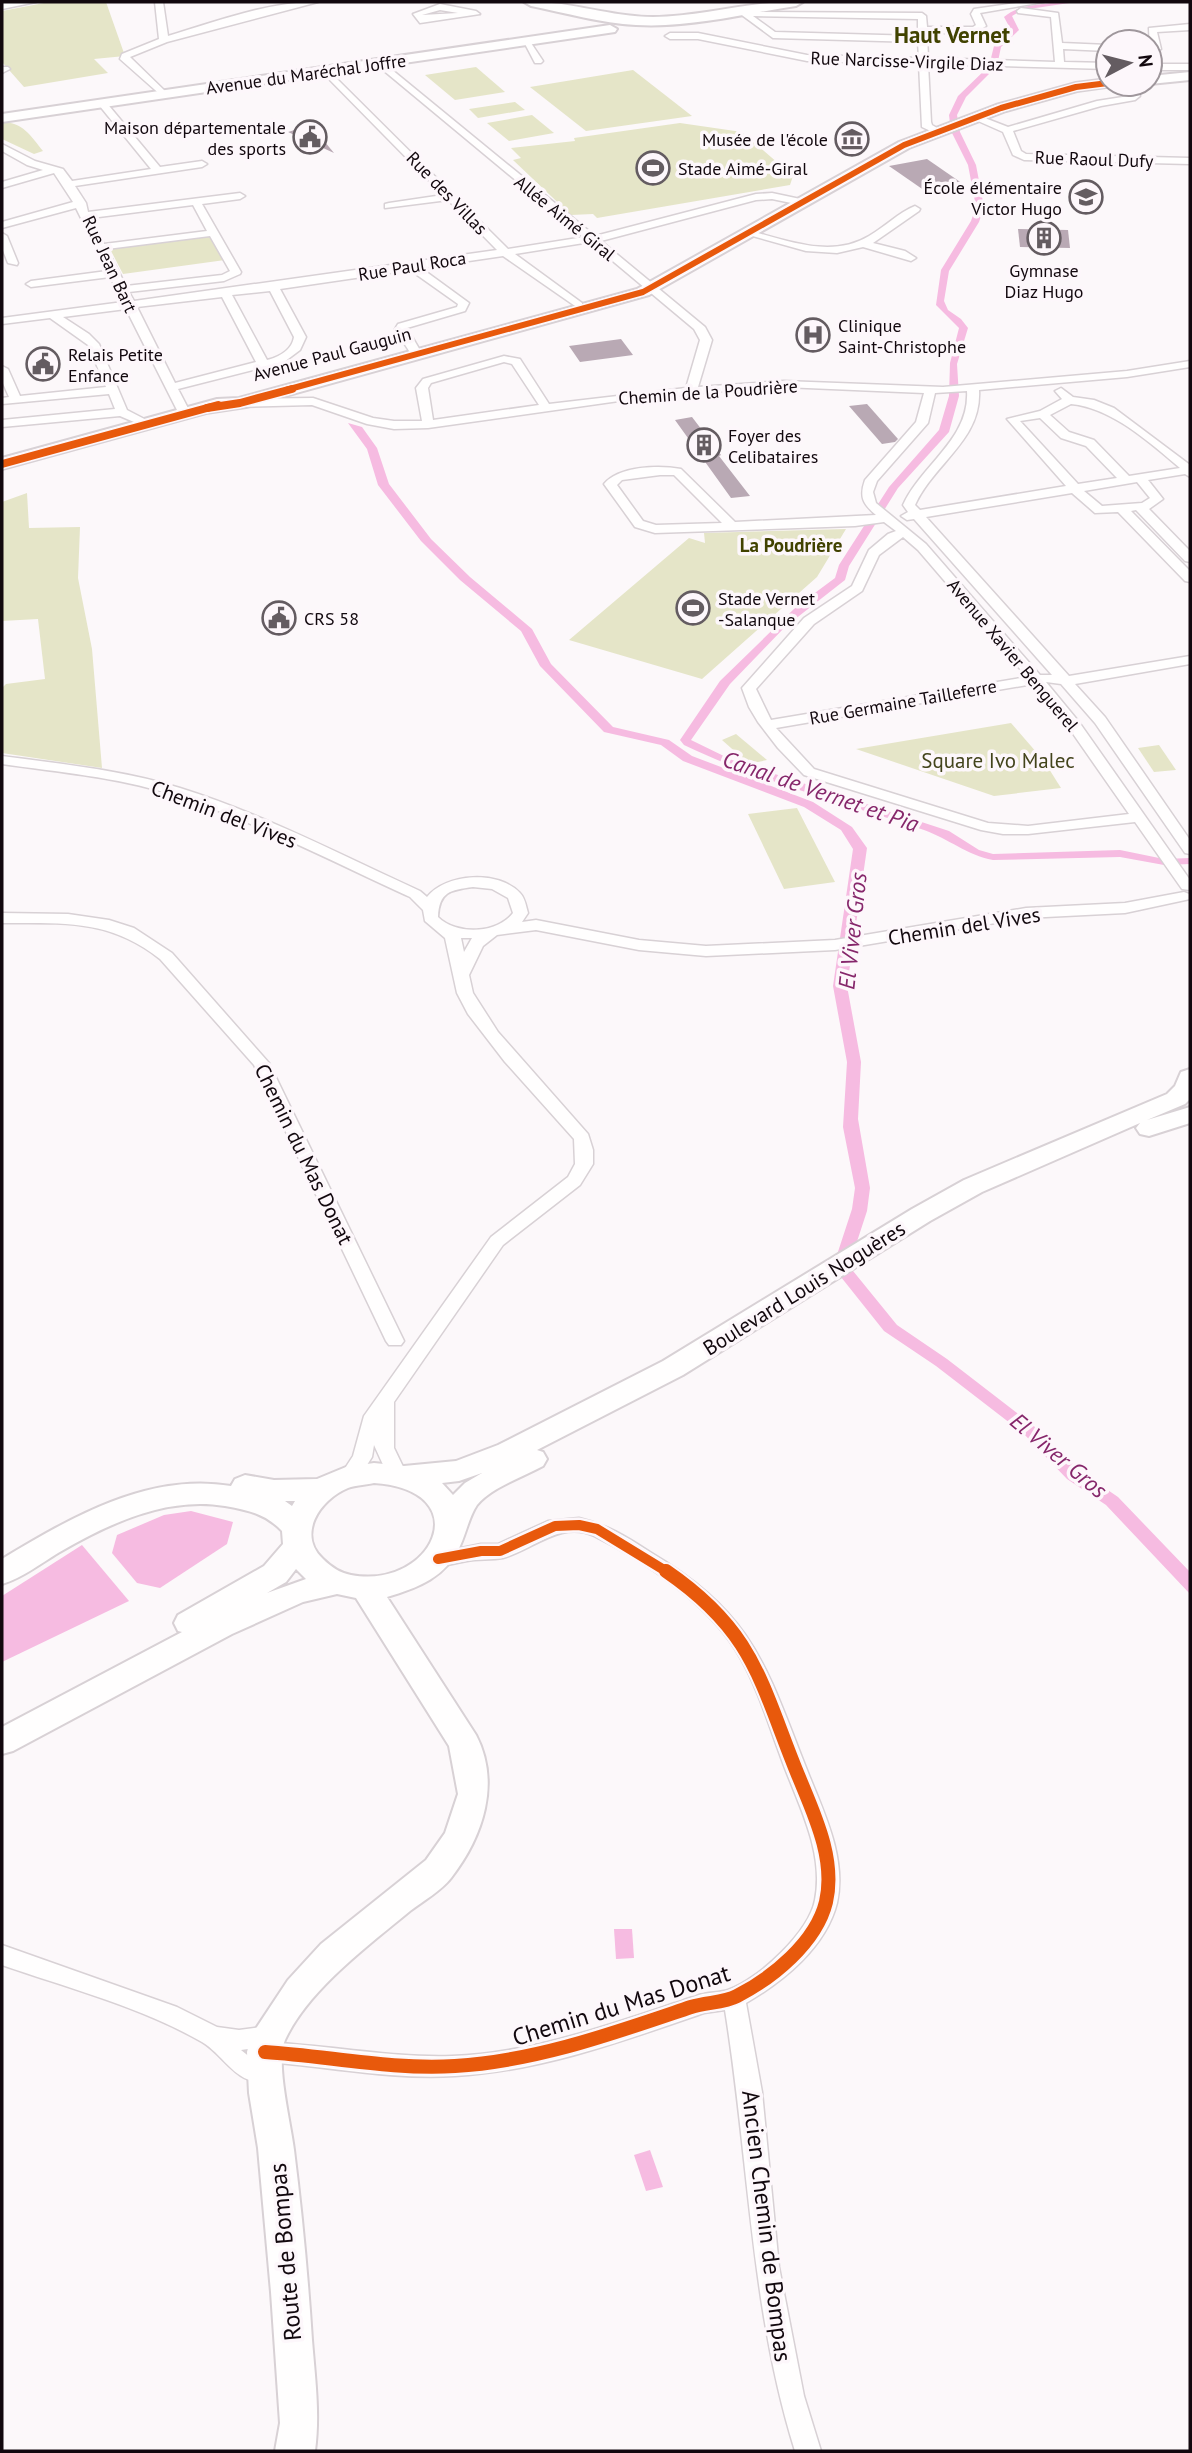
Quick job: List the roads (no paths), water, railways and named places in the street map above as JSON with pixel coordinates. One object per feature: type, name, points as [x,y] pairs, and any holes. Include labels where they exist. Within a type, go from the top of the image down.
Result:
[{"type":"main road","points":[[531,2],[614,27],[645,21],[690,28]]},
{"type":"main road","points":[[663,37],[741,12],[796,2]]},
{"type":"main road","name":"Avenue du Maréchal Joffre","points":[[2,118],[614,27]]},
{"type":"main road","points":[[1164,77],[1186,72]]},
{"type":"main road","name":"Avenue Paul Gauguin","points":[[207,408],[272,392],[305,394],[391,361],[643,292],[882,157],[937,131],[1060,91],[1094,84]]},
{"type":"main road","name":"Avenue Paul Gauguin","points":[[305,394],[414,351],[578,305],[650,288]]},
{"type":"main road","name":"Avenue Paul Gauguin","points":[[207,408],[240,403],[272,392]]},
{"type":"main road","points":[[2,464],[207,408]]},
{"type":"main road","points":[[2,471],[148,424]]},
{"type":"main road","name":"Boulevard Louis Noguères","points":[[446,1541],[464,1500],[486,1482],[688,1381],[816,1292],[926,1222],[1030,1160],[1164,1106],[1186,1089],[1190,1077]]},
{"type":"main road","name":"Boulevard Louis Noguères","points":[[926,1222],[1073,1157],[1155,1125],[1190,1115]]},
{"type":"main road","name":"Boulevard Louis Noguères","points":[[401,1476],[459,1471],[508,1452],[816,1292]]},
{"type":"main road","points":[[2,1722],[260,1585],[275,1574],[297,1537],[300,1514],[310,1500],[323,1489],[350,1476],[374,1473],[401,1476],[425,1485],[440,1497],[449,1513],[446,1541],[424,1571],[405,1581],[295,1593],[221,1626],[2,1742]]},
{"type":"main road","points":[[2,1573],[127,1494],[159,1486],[200,1481],[274,1491],[323,1489]]},
{"type":"main road","points":[[40,1550],[134,1504],[164,1495],[197,1491],[230,1494],[266,1504],[287,1515],[312,1567],[352,1585],[394,1631],[465,1744],[474,1794],[460,1838],[438,1870],[333,1954],[300,1990],[266,2053]]},
{"type":"main road","points":[[394,1631],[405,1581]]},
{"type":"main road","name":"Route de Bompas","points":[[266,2053],[290,2292],[299,2423],[295,2451]]},
{"type":"street","points":[[2,6],[32,2]]},
{"type":"street","points":[[159,2],[164,40]]},
{"type":"street","points":[[163,94],[125,59],[125,56],[235,15],[307,2]]},
{"type":"street","points":[[440,7],[476,14],[420,20],[417,14],[454,2]]},
{"type":"street","points":[[741,12],[773,35],[923,34],[975,30],[981,26],[976,11],[1040,2]]},
{"type":"street","points":[[1009,8],[1055,15],[1060,65]]},
{"type":"street","points":[[741,12],[922,16],[926,122],[927,127],[937,131]]},
{"type":"street","points":[[1164,29],[1190,27]]},
{"type":"street","name":"Rue Narcisse-Virgile Diaz","points":[[690,28],[807,58],[1094,66]]},
{"type":"street","points":[[526,42],[538,61]]},
{"type":"street","points":[[1060,46],[1094,47]]},
{"type":"street","name":"Allée Aimé Giral","points":[[380,63],[704,334],[706,341],[691,391]]},
{"type":"street","points":[[1075,65],[1091,75],[1088,85]]},
{"type":"street","points":[[1164,69],[1186,72],[1190,66]]},
{"type":"street","name":"Rue des Villas","points":[[326,71],[505,252],[578,305]]},
{"type":"street","points":[[974,117],[1007,130],[1100,103],[1132,98]]},
{"type":"street","points":[[102,103],[157,170]]},
{"type":"street","name":"Rue Raoul Dufy","points":[[1007,130],[1017,153],[1024,157],[1190,161]]},
{"type":"street","name":"Rue Jean Bart","points":[[2,147],[31,163],[59,171],[69,184],[87,215],[121,290],[185,414]]},
{"type":"street","points":[[69,184],[202,164]]},
{"type":"street","points":[[2,185],[53,170]]},
{"type":"street","points":[[87,215],[240,196]]},
{"type":"street","name":"Rue Paul Roca","points":[[2,321],[273,287],[592,239],[756,197],[772,196],[801,202]]},
{"type":"street","points":[[389,206],[449,197]]},
{"type":"street","points":[[121,290],[231,276],[236,270],[196,202]]},
{"type":"street","points":[[2,225],[80,203]]},
{"type":"street","points":[[863,244],[915,209]]},
{"type":"street","points":[[102,247],[213,233]]},
{"type":"street","points":[[747,233],[809,248],[839,248],[863,244],[911,258]]},
{"type":"street","points":[[2,236],[13,263]]},
{"type":"street","points":[[413,267],[464,303],[461,309],[402,326],[414,351]]},
{"type":"street","points":[[31,284],[114,273]]},
{"type":"street","points":[[171,387],[280,360],[294,351],[300,342],[273,287]]},
{"type":"street","points":[[225,293],[263,364]]},
{"type":"street","points":[[53,315],[93,344],[122,412]]},
{"type":"street","name":"Avenue Paul Gauguin","points":[[391,361],[414,351],[436,349]]},
{"type":"street","points":[[428,424],[422,388],[427,381],[510,359],[516,361],[546,408]]},
{"type":"street","name":"Chemin de la Poudrière","points":[[240,403],[305,394],[371,421],[394,425],[428,424],[691,391],[784,384],[936,390],[1155,370],[1190,363]]},
{"type":"street","points":[[2,369],[16,399]]},
{"type":"street","points":[[1051,380],[1069,400]]},
{"type":"street","points":[[732,526],[677,472],[660,471],[618,477],[610,484],[643,526],[655,529],[855,522],[920,533],[925,531],[909,505],[914,491],[966,431],[971,417],[973,387]]},
{"type":"street","points":[[2,401],[114,390]]},
{"type":"street","name":"Avenue Xavier Benguerel","points":[[936,390],[922,423],[870,480],[867,492],[870,504],[922,547],[1052,677],[1100,720],[1188,847]]},
{"type":"street","points":[[1138,817],[1028,830],[986,827],[809,772],[793,759],[756,710],[748,694],[754,681],[808,621],[857,588],[874,553],[892,537],[897,528],[895,518],[933,518],[1078,491],[1125,479],[1139,477],[1188,472],[1183,464],[1110,410],[1090,402],[1069,400],[1043,414],[1013,419],[1078,491],[1094,508],[1122,509],[1157,499],[1139,477]]},
{"type":"street","points":[[2,424],[122,412],[148,424]]},
{"type":"street","points":[[1043,414],[1065,435],[1090,443],[1125,479]]},
{"type":"street","points":[[1139,506],[1190,558]]},
{"type":"street","points":[[1122,509],[1190,578]]},
{"type":"street","name":"Avenue Xavier Benguerel","points":[[920,520],[1052,677],[1074,725],[1186,889]]},
{"type":"street","points":[[1052,677],[1190,649]]},
{"type":"street","points":[[1052,677],[1190,660]]},
{"type":"street","name":"Rue Germaine Tailleferre","points":[[769,725],[1052,677]]},
{"type":"street","name":"Chemin del Vives","points":[[2,760],[114,777],[175,792],[235,814],[415,894],[429,907]]},
{"type":"street","points":[[461,975],[476,943],[498,931],[520,913],[520,904],[515,896],[502,887],[473,883],[445,889],[437,894],[429,907],[430,916],[436,924],[447,930],[476,935],[498,931]]},
{"type":"street","name":"Chemin del Vives","points":[[397,886],[445,889]]},
{"type":"street","name":"Chemin del Vives","points":[[498,931],[536,925],[639,945],[706,951],[835,945],[1026,913],[1125,908],[1186,889]]},
{"type":"street","name":"Chemin del Vives","points":[[520,913],[536,925]]},
{"type":"street","name":"Chemin du Mas Donat","points":[[2,918],[95,920],[143,937],[166,956],[261,1063],[395,1340]]},
{"type":"street","points":[[350,1476],[362,1457],[371,1421],[497,1241],[574,1181],[584,1164],[582,1138],[478,1019],[461,985],[453,938],[447,930]]},
{"type":"street","points":[[386,1399],[382,1446],[386,1459],[401,1476]]},
{"type":"street","name":"Chemin du Mas Donat","points":[[266,2053],[359,2062],[453,2066],[522,2059],[648,2024],[708,2002],[734,1998],[794,1955],[820,1920],[827,1889],[827,1855],[746,1649],[725,1620],[695,1592],[597,1529],[579,1525],[555,1526],[500,1552],[481,1551],[446,1541]]},
{"type":"street","points":[[2,1955],[169,2014],[214,2037],[239,2040],[266,2053],[250,2071],[234,2059],[214,2037]]},
{"type":"street","name":"Ancien Chemin de Bompas","points":[[734,1998],[750,2092],[767,2267],[775,2316],[791,2396],[808,2451]]},
{"type":"water","name":"Canal de Vernet et Pia","points":[[1076,2],[1022,10],[1012,16],[1019,30],[1001,47],[997,66],[966,97],[957,115],[960,132],[976,165],[984,207],[979,222],[949,271],[944,301],[948,310],[968,328],[957,364],[959,396],[949,432],[898,488],[849,566],[845,580],[785,627],[730,684],[691,740],[732,760],[949,831],[979,850],[993,854],[1120,850],[1164,859],[1190,858],[1190,864],[1164,865],[1120,857],[993,860],[924,830],[743,770],[684,745],[680,740],[720,681],[796,607],[835,578],[839,565],[889,487],[939,430],[949,396],[950,363],[959,328],[936,305],[941,270],[971,221],[976,207],[968,165],[951,131],[949,115],[958,96],[989,66],[994,46],[1011,30],[1004,17],[1023,7]]},
{"type":"water","name":"El Viver Gros","points":[[348,423],[362,427],[377,448],[389,484],[431,539],[470,577],[532,629],[551,664],[613,727],[669,740],[692,756],[813,802],[852,827],[867,848],[847,986],[861,1062],[858,1119],[870,1188],[867,1211],[849,1266],[897,1325],[947,1359],[1035,1427],[1080,1471],[1118,1497],[1190,1572],[1190,1594],[1106,1505],[1067,1479],[1023,1433],[936,1366],[884,1331],[833,1267],[852,1209],[855,1188],[843,1127],[847,1062],[833,986],[853,849],[841,830],[804,807],[683,761],[661,745],[604,732],[540,666],[521,631],[460,580],[421,541],[378,485],[367,449]]},
{"type":"water","points":[[191,1511],[233,1522],[227,1544],[160,1588],[137,1583],[112,1553],[117,1535],[164,1515]]},
{"type":"water","points":[[82,1545],[129,1601],[2,1662],[2,1596]]},
{"type":"water","points":[[614,1929],[632,1929],[634,1958],[616,1959]]},
{"type":"water","points":[[650,2150],[663,2187],[646,2191],[634,2155]]},
{"type":"place","name":"Maison départementale des sports","points":[[310,137]]},
{"type":"place","name":"Musée de l'école","points":[[852,139]]},
{"type":"place","name":"Stade Aimé-Giral","points":[[653,168]]},
{"type":"place","name":"École élémentaire Victor Hugo","points":[[1086,197]]},
{"type":"place","name":"Gymnase Diaz Hugo","points":[[1044,238]]},
{"type":"place","name":"Clinique Saint-Christophe","points":[[813,335]]},
{"type":"place","name":"Relais Petite Enfance","points":[[43,364]]},
{"type":"place","name":"Foyer des Celibataires","points":[[704,445]]},
{"type":"place","name":"Stade Vernet -Salanque","points":[[693,608]]},
{"type":"place","name":"CRS 58","points":[[279,618]]},
{"type":"district","name":"Haut Vernet","points":[[952,34]]},
{"type":"district","name":"La Poudrière","points":[[791,545]]},
{"type":"park label","name":"Square Ivo Malec","points":[[998,760]]}]
